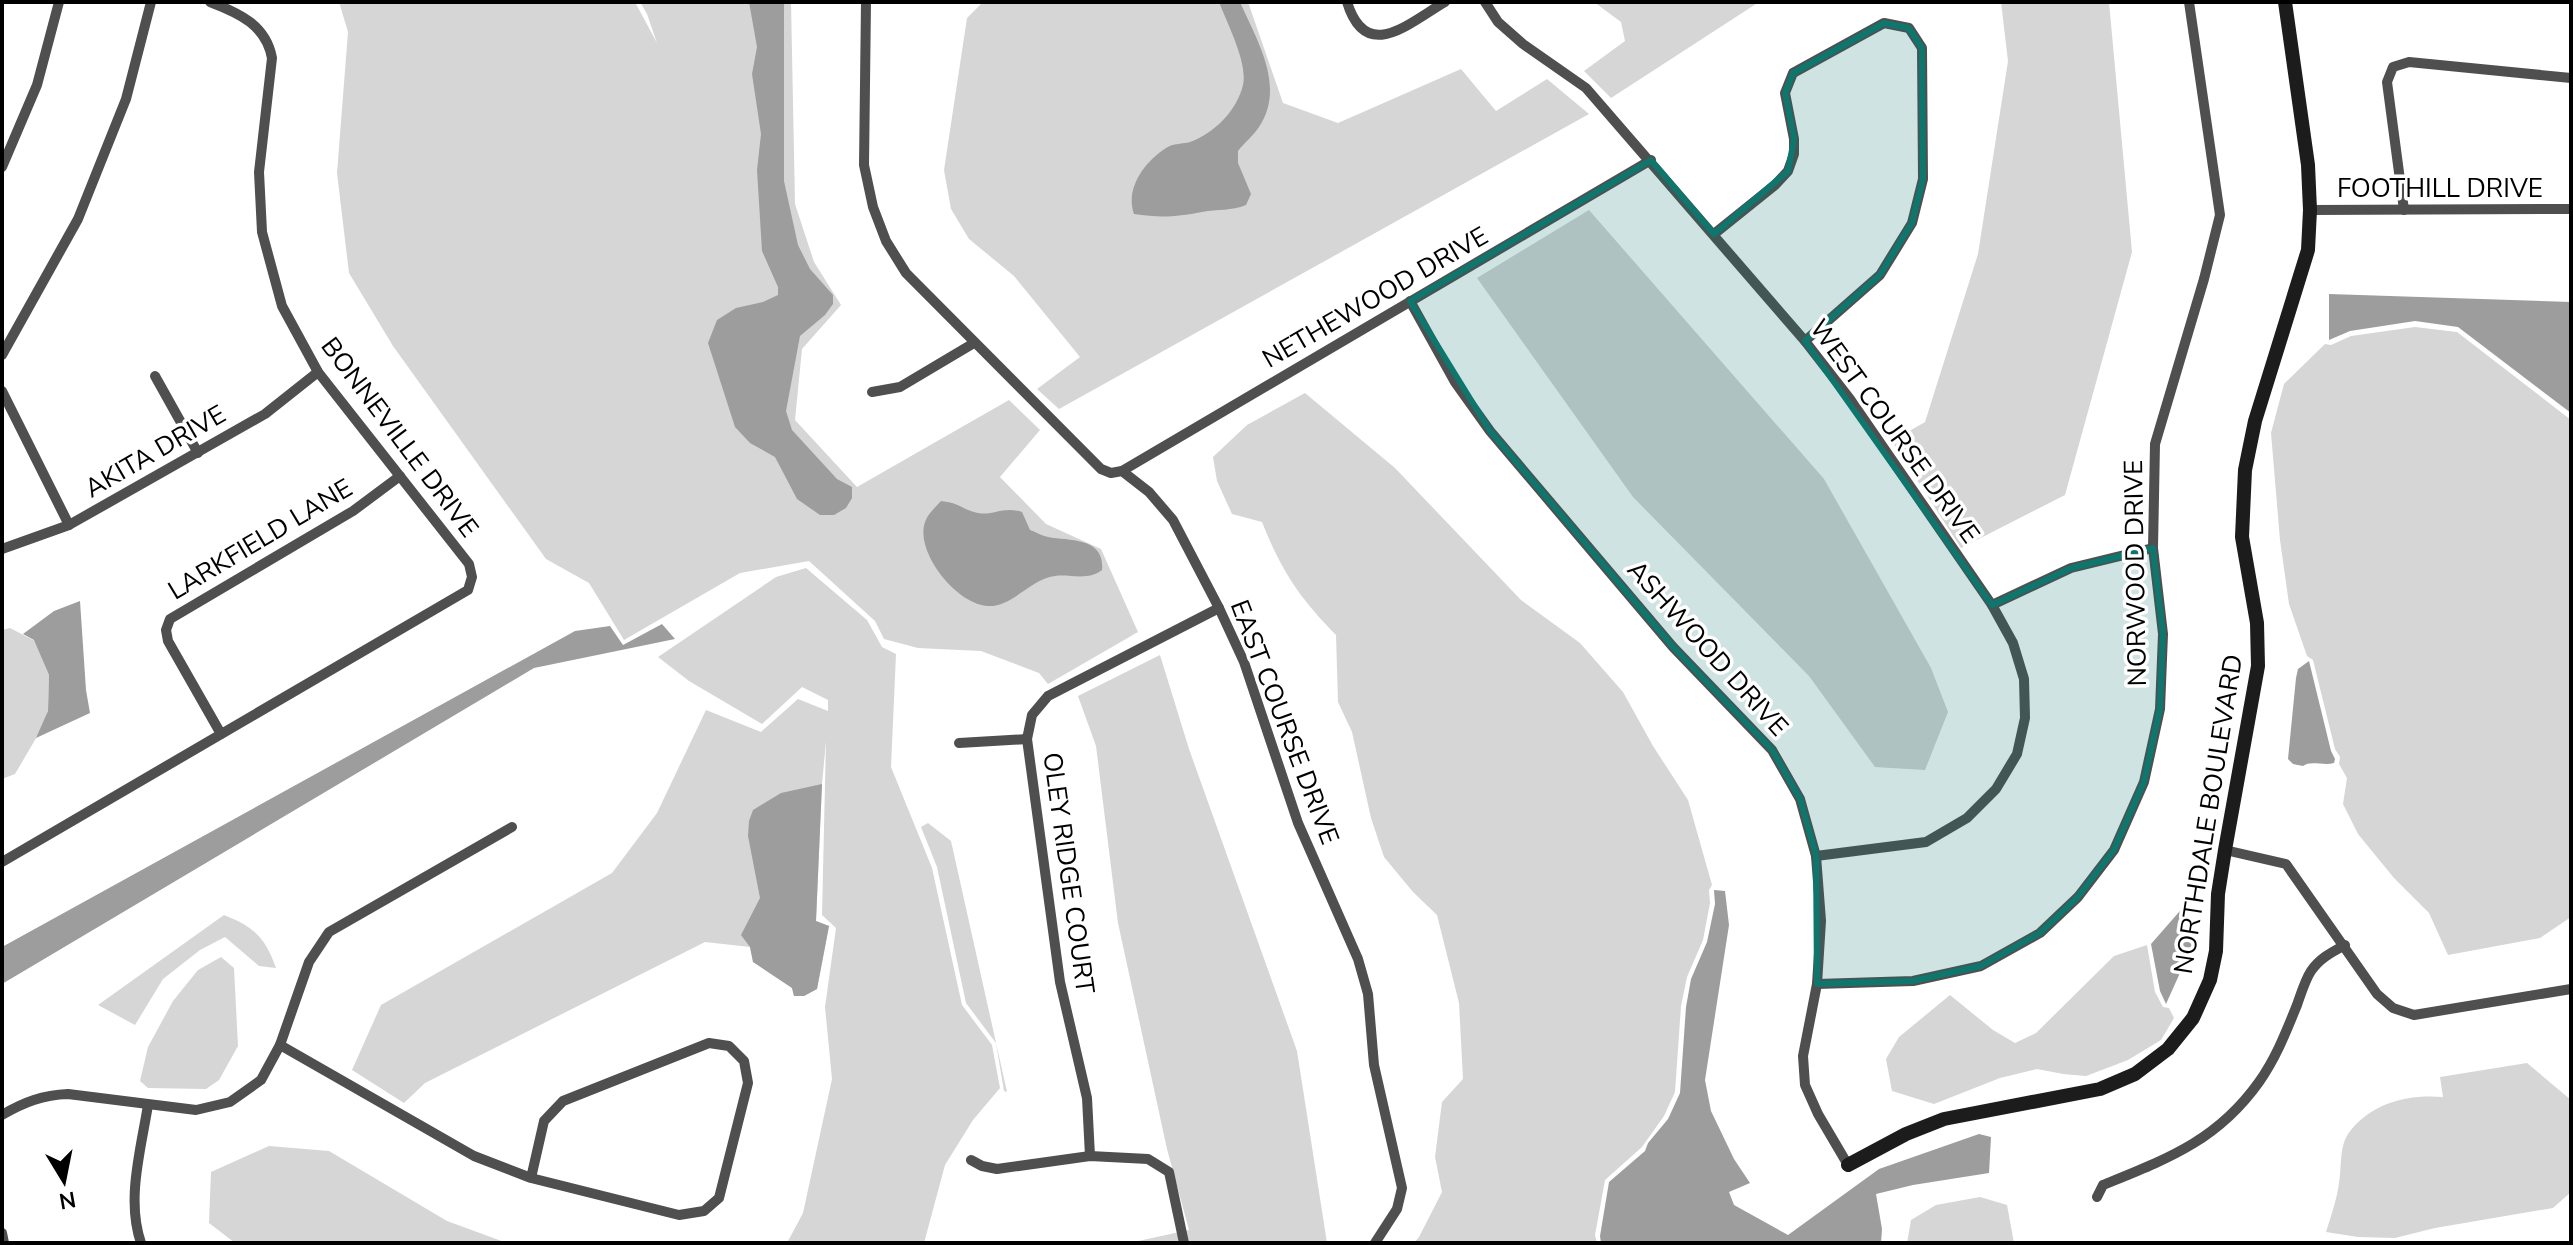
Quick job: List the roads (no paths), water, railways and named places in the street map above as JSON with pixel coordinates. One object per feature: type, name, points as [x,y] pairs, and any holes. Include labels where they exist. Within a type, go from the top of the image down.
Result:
[{"type":"street","points":[[2,167],[37,85],[59,2]]},
{"type":"street","points":[[2,355],[78,219],[126,99],[151,2]]},
{"type":"street","name":"BONNEVILLE DRIVE","points":[[2,862],[468,590],[472,577],[469,564],[318,372],[282,306],[262,232],[259,172],[272,58],[269,41],[257,27],[210,2]]},
{"type":"street","name":"EAST COURSE DRIVE","points":[[866,2],[864,165],[873,207],[886,241],[906,273],[1101,469],[1111,473],[1122,471],[1149,492],[1173,520],[1244,662],[1298,823],[1358,959],[1368,994],[1374,1065],[1402,1188],[1397,1209],[1375,1243]]},
{"type":"street","points":[[1347,2],[1353,19],[1365,33],[1377,37],[1390,34],[1445,2]]},
{"type":"street","name":"WEST COURSE DRIVE","points":[[1485,2],[1498,22],[1523,44],[1586,88],[1805,341],[1850,399],[1992,605],[2013,643],[2024,679],[2025,718],[2017,754],[1996,789],[1967,818],[1926,842],[1816,856]]},
{"type":"street","name":"NORWOOD DRIVE","points":[[1817,984],[1913,981],[1981,966],[2040,933],[2078,897],[2114,850],[2144,782],[2160,709],[2163,634],[2153,548],[2155,444],[2220,215],[2189,2]]},
{"type":"street","name":"NORTHDALE BOULEVARD","points":[[1848,1165],[1906,1134],[1944,1119],[2100,1089],[2135,1074],[2168,1049],[2193,1018],[2210,980],[2216,951],[2218,894],[2258,666],[2257,623],[2242,537],[2245,470],[2255,421],[2308,250],[2308,165],[2285,2]]},
{"type":"street","points":[[1714,234],[1788,171],[1794,154],[1794,139],[1785,93],[1793,73],[1884,23],[1909,28],[1922,48],[1923,179],[1912,223],[1880,275],[1805,341]]},
{"type":"street","points":[[2404,210],[2387,82],[2393,67],[2409,62],[2571,78]]},
{"type":"street","name":"NETHEWOOD DRIVE","points":[[1122,471],[1651,160]]},
{"type":"street","name":"FOOTHILL DRIVE","points":[[2310,210],[2571,209]]},
{"type":"street","name":"ASHWOOD DRIVE","points":[[1410,301],[1455,382],[1490,431],[1673,647],[1772,750],[1800,799],[1816,856],[1821,921],[1817,984],[1803,1056],[1805,1085],[1848,1165]]},
{"type":"street","points":[[872,392],[900,387],[974,343]]},
{"type":"street","name":"AKITA DRIVE","points":[[2,549],[69,525],[198,453],[265,414],[318,372]]},
{"type":"street","points":[[155,376],[198,453]]},
{"type":"street","points":[[2,391],[69,525]]},
{"type":"street","name":"LARKFIELD LANE","points":[[221,734],[168,641],[166,630],[170,619],[353,511],[400,476]]},
{"type":"street","points":[[1992,605],[2071,568],[2153,548]]},
{"type":"street","name":"OLEY RIDGE COURT","points":[[1090,1156],[1087,1098],[1060,982],[1027,739],[1032,715],[1048,696],[1219,608]]},
{"type":"street","points":[[959,743],[1027,739]]},
{"type":"street","points":[[2,1115],[21,1103],[48,1095],[68,1094],[196,1110],[230,1102],[261,1080],[280,1045],[309,962],[329,932],[512,827]]},
{"type":"street","points":[[2225,850],[2286,864],[2377,994],[2393,1008],[2414,1015],[2571,989]]},
{"type":"street","points":[[2097,1197],[2103,1185],[2180,1154],[2208,1135],[2233,1112],[2258,1084],[2276,1055],[2310,972],[2326,955],[2345,945]]},
{"type":"street","points":[[280,1045],[474,1156],[531,1178],[679,1215],[704,1211],[719,1198],[748,1083],[744,1061],[729,1046],[709,1043],[563,1101],[544,1121],[531,1178]]},
{"type":"street","points":[[141,1243],[135,1227],[135,1196],[148,1105]]},
{"type":"street","points":[[971,1160],[997,1169],[1090,1156],[1148,1159],[1169,1172],[1184,1243]]},
{"type":"street","points":[[2,1233],[4,1243]]}]
